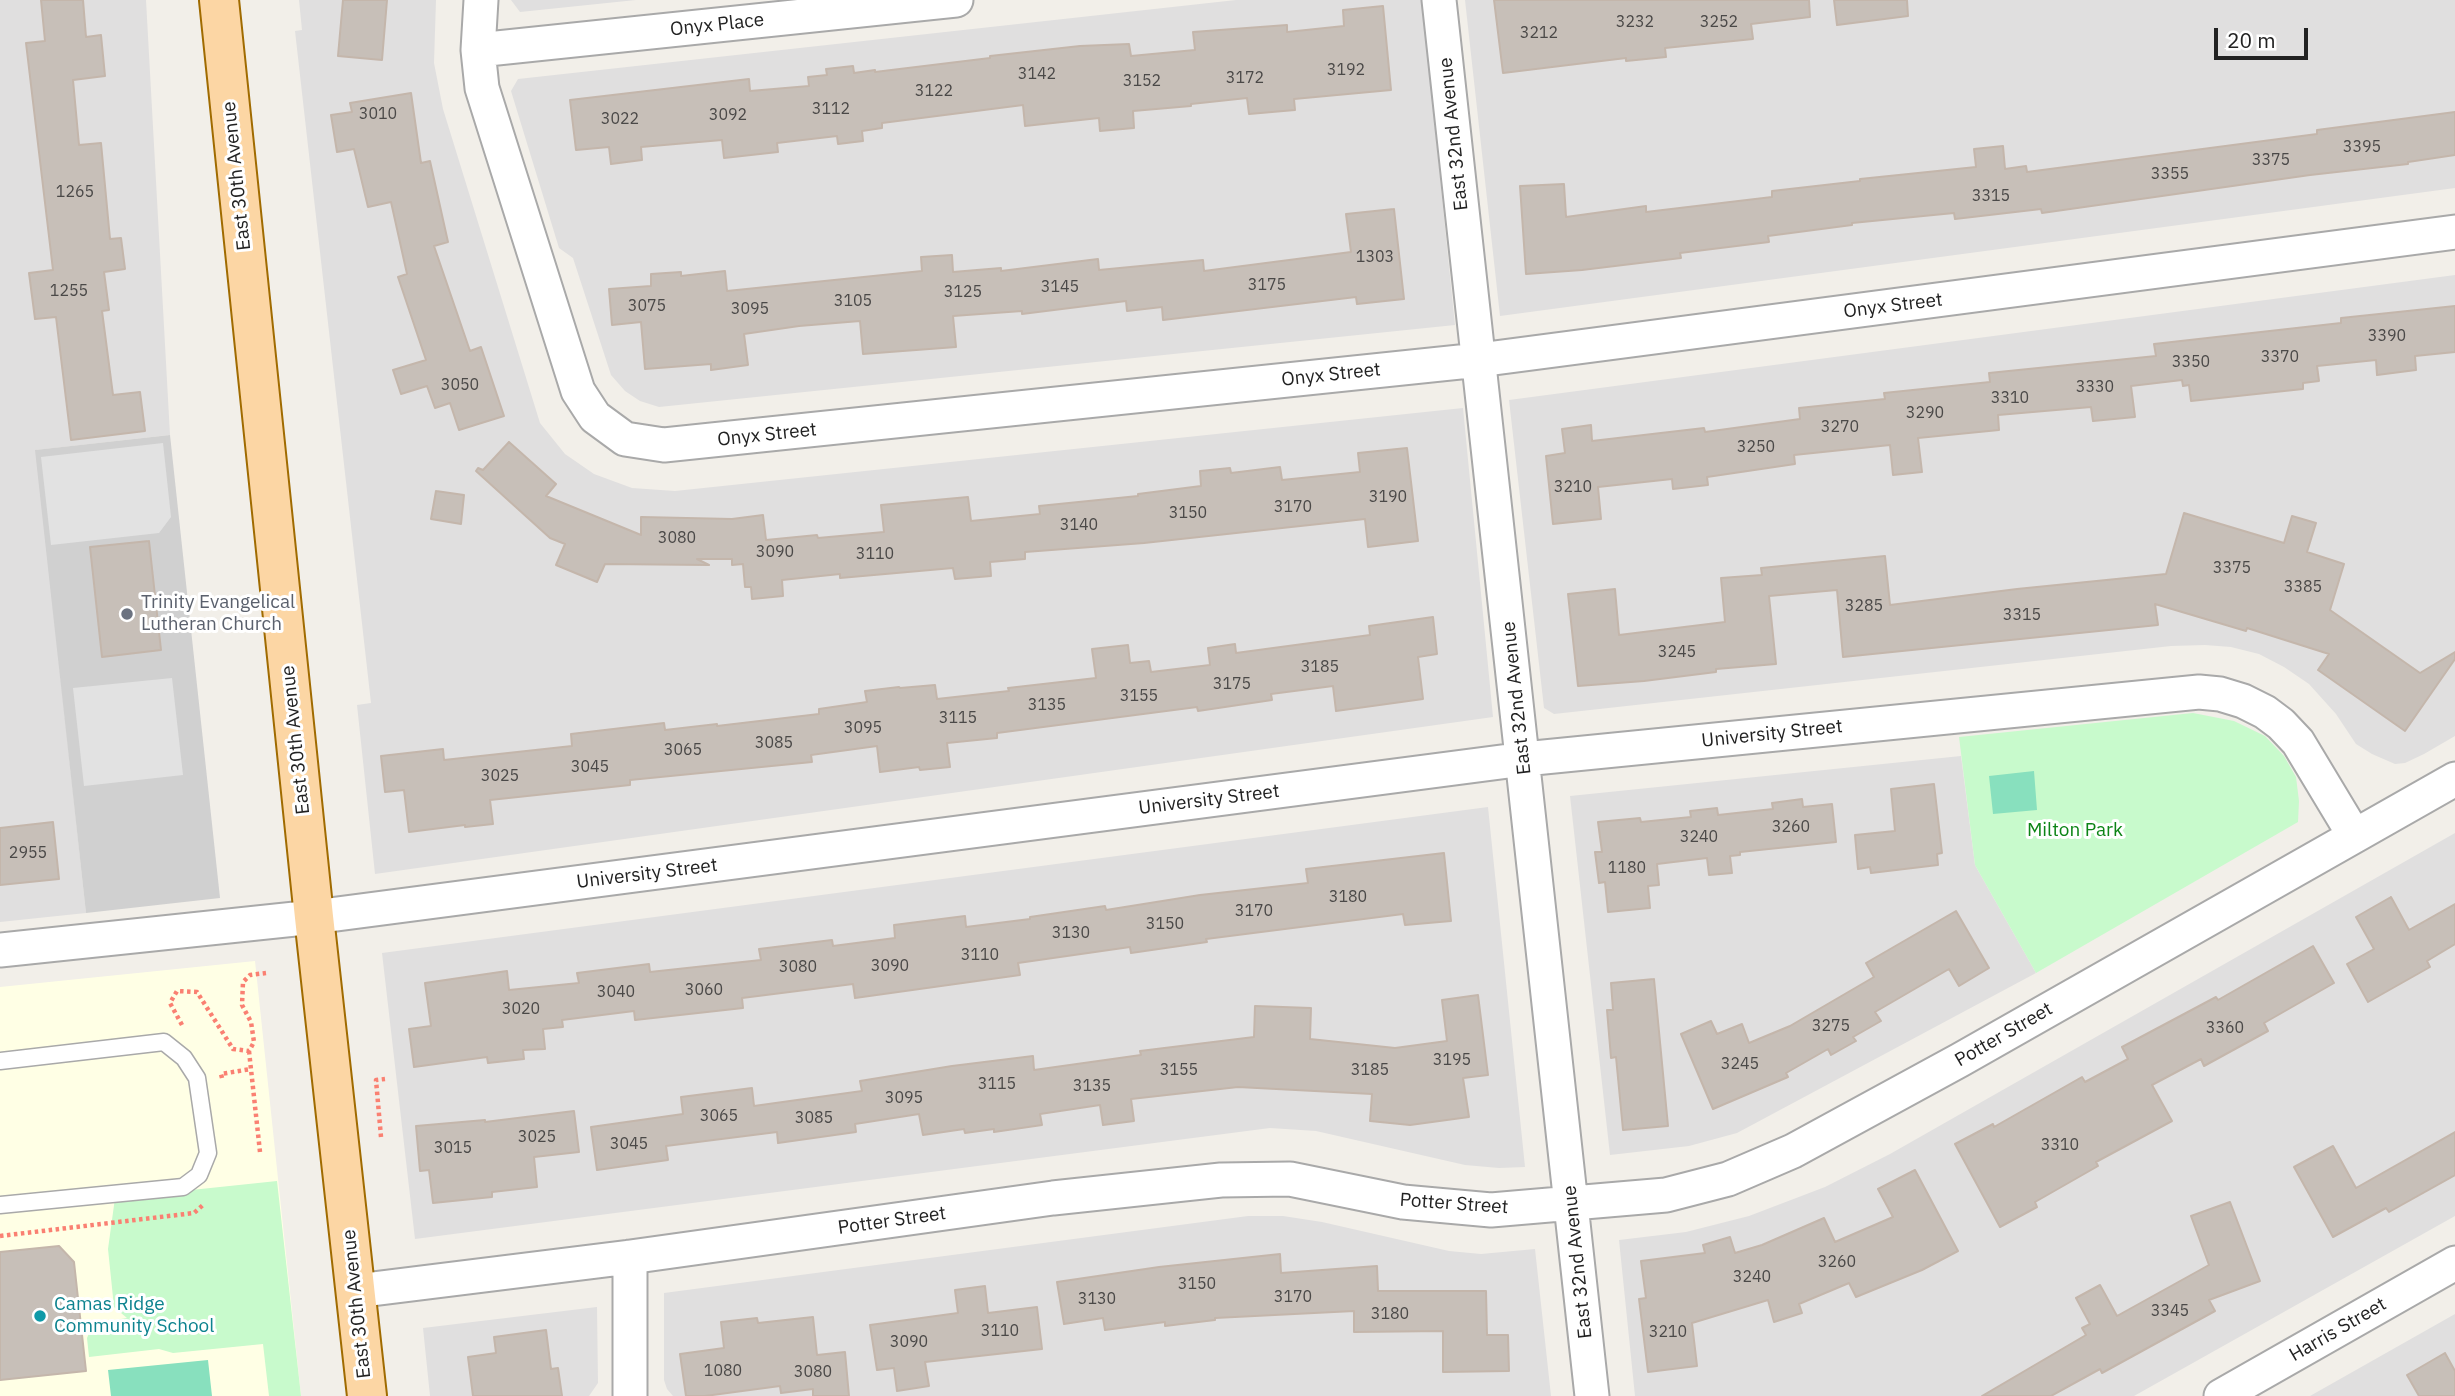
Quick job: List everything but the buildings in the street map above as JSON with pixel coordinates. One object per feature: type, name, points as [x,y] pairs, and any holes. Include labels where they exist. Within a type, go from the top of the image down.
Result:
[{"type":"main road","name":"East 30th Avenue","points":[[219,0],[314,917],[367,1396]]},
{"type":"street","name":"Onyx Street","points":[[481,0],[478,50],[482,88],[578,391],[595,416],[625,439],[664,446],[1479,360],[2455,232]]},
{"type":"street","name":"Onyx Place","points":[[478,50],[956,0]]},
{"type":"street","name":"East 32nd Avenue","points":[[1439,0],[1524,759],[1591,1396]]},
{"type":"street","name":"University Street","points":[[0,950],[314,917],[1524,759],[2199,692],[2220,694],[2254,707],[2281,724],[2298,743],[2354,835]]},
{"type":"street","name":"Potter Street","points":[[356,1292],[1053,1198],[1221,1180],[1290,1179],[1403,1202],[1491,1210],[1665,1195],[1728,1179],[1793,1152],[2455,779]]},
{"type":"street","points":[[630,1257],[630,1396]]},
{"type":"street","name":"Harris Street","points":[[2221,1396],[2455,1263]]},
{"type":"lane","points":[[0,1060],[164,1042],[184,1058],[197,1078],[208,1153],[199,1175],[183,1188],[0,1205]]},
{"type":"path","points":[[260,1152],[249,1051],[254,1042],[251,1022],[242,1005],[243,982],[250,975],[266,973]]},
{"type":"path","points":[[183,1027],[170,1003],[177,991],[197,992],[233,1049],[249,1051]]},
{"type":"path","points":[[215,1064],[221,1074]]},
{"type":"path","points":[[380,1137],[376,1080],[386,1079]]},
{"type":"shaded area","points":[[0,0],[146,0],[170,435],[36,450],[86,913],[0,922]]},
{"type":"shaded area","points":[[299,0],[436,0],[434,63],[443,109],[540,423],[565,454],[594,474],[632,488],[675,491],[1463,408],[1493,717],[375,874],[357,705],[371,703],[295,31],[302,30]]},
{"type":"shaded area","points":[[511,0],[636,0],[520,12]]},
{"type":"shaded area","points":[[1236,0],[1422,0],[1455,325],[659,407],[640,401],[625,391],[611,375],[573,258],[559,248],[511,91],[518,79]]},
{"type":"shaded area","points":[[1465,0],[2455,0],[2455,188],[1500,316]]},
{"type":"shaded area","points":[[2455,275],[2455,736],[2424,754],[2405,763],[2395,764],[2372,754],[2356,744],[2336,714],[2309,684],[2284,667],[2259,654],[2231,647],[2205,645],[2171,646],[1554,714],[1544,708],[1509,400]]},
{"type":"shaded area","points":[[170,435],[220,898],[86,913],[35,450]]},
{"type":"shaded area","points":[[163,443],[171,517],[159,533],[51,545],[41,457]]},
{"type":"shaded area","points":[[172,678],[183,775],[84,786],[73,688]]},
{"type":"shaded area","points":[[1961,756],[1975,865],[2036,973],[1737,1133],[1689,1146],[1610,1155],[1570,796]]},
{"type":"shaded area","points":[[1488,807],[1525,1167],[1465,1165],[1316,1131],[1270,1128],[415,1239],[382,953]]},
{"type":"shaded area","points":[[2455,833],[2455,1216],[2134,1396],[1635,1396],[1619,1240],[1686,1232],[1749,1216],[1825,1187],[1890,1154]]},
{"type":"shaded area","points":[[255,961],[301,1396],[0,1396],[0,987]]},
{"type":"shaded area","points":[[1248,1216],[1283,1216],[1322,1222],[1449,1251],[1481,1254],[1535,1249],[1551,1396],[673,1396],[664,1380],[664,1293]]},
{"type":"shaded area","points":[[597,1307],[598,1383],[589,1396],[430,1396],[423,1328]]},
{"type":"shaded area","points":[[2455,1314],[2455,1396],[2310,1396]]},
{"type":"green space","name":"Milton Park","points":[[2193,713],[2234,721],[2265,736],[2284,756],[2296,777],[2298,822],[2036,973],[1975,865],[1959,737]]},
{"type":"green space","points":[[2034,771],[2037,810],[1993,814],[1989,776]]},
{"type":"green space","points":[[277,1181],[301,1396],[269,1396],[263,1344],[173,1353],[159,1349],[89,1357],[87,1338],[92,1326],[127,1318],[114,1307],[108,1249],[115,1198]]},
{"type":"green space","points":[[208,1360],[212,1396],[111,1396],[108,1370]]},
{"type":"place","name":"Trinity Evangelical Lutheran Church","points":[[127,614]]},
{"type":"place","name":"Camas Ridge Community School","points":[[40,1316]]}]
